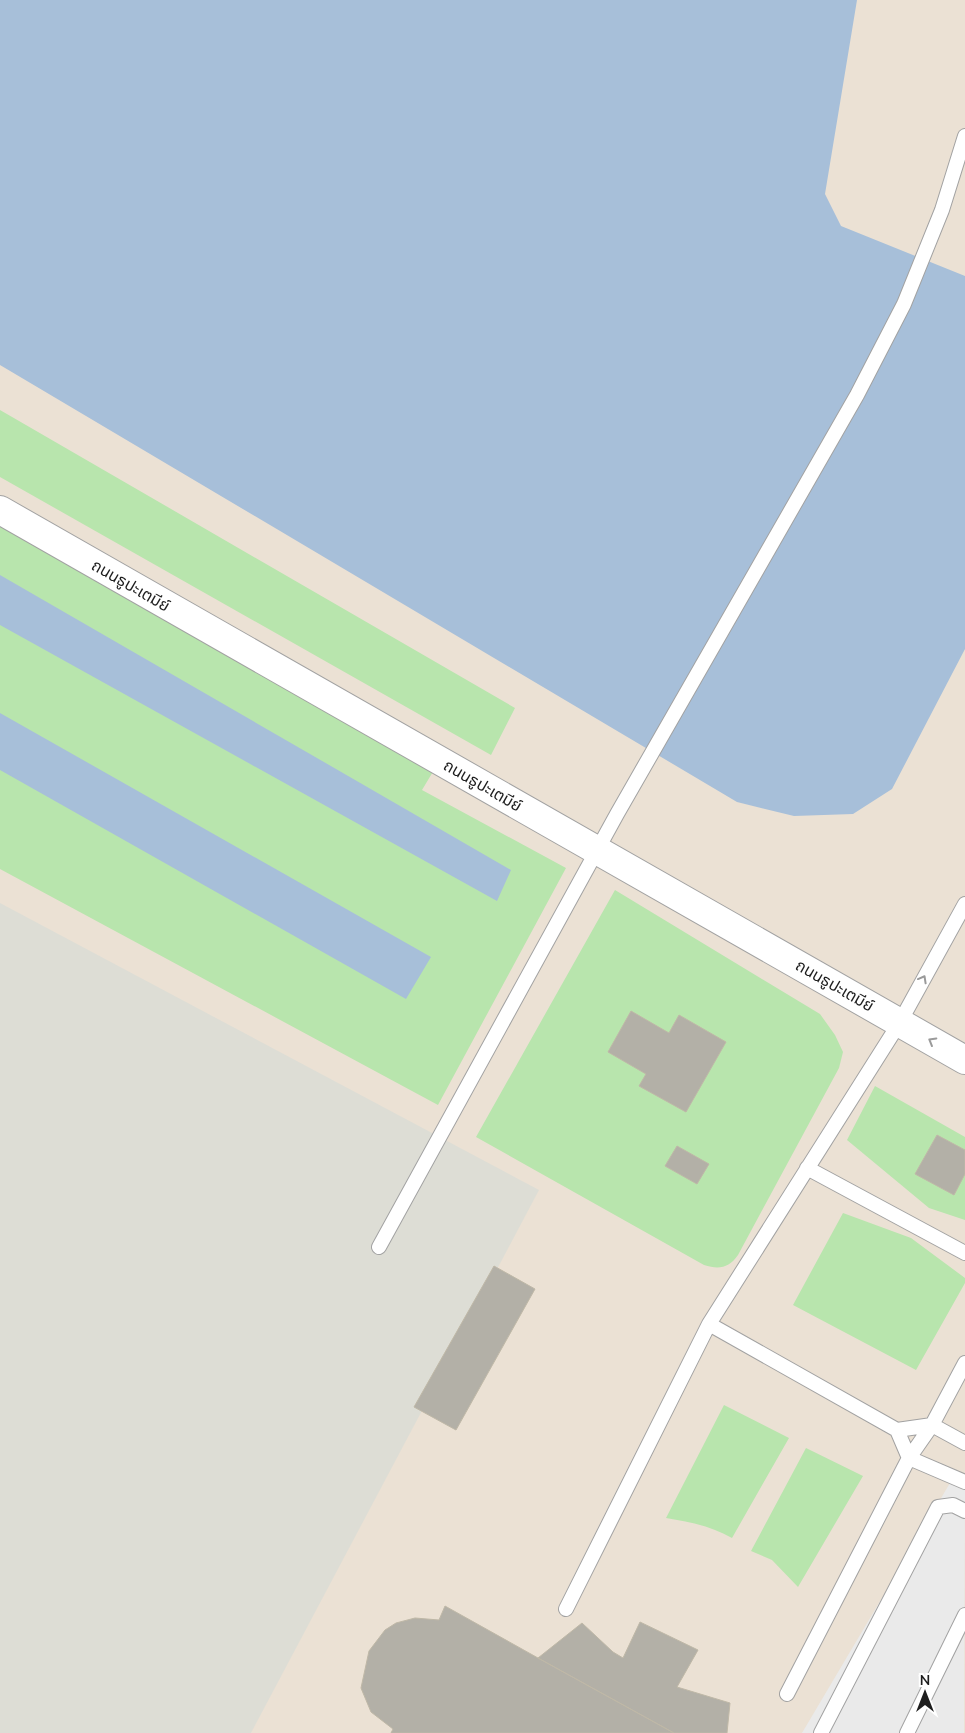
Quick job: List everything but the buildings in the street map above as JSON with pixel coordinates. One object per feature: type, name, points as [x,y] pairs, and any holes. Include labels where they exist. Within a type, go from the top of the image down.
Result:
[{"type":"street","name":"ถนนธูปะเตมีย์","points":[[0,510],[965,1060]]},
{"type":"lane","points":[[379,1247],[617,814],[857,395],[904,304],[942,210],[965,136]]},
{"type":"lane","points":[[566,1609],[708,1324],[900,1022],[965,904]]},
{"type":"lane","points":[[807,1168],[965,1253]]},
{"type":"lane","points":[[708,1324],[897,1430],[932,1425],[965,1443]]},
{"type":"lane","points":[[787,1694],[909,1458],[932,1425],[965,1363]]},
{"type":"lane","points":[[897,1430],[909,1458],[965,1482]]},
{"type":"lane","points":[[821,1733],[938,1507],[953,1505],[965,1511]]},
{"type":"lane","points":[[907,1733],[965,1615]]},
{"type":"shaded area","points":[[0,0],[965,0],[965,1733],[0,1733]]},
{"type":"shaded area","points":[[0,903],[539,1190],[251,1733],[0,1733]]},
{"type":"shaded area","points":[[950,1483],[965,1490],[964,1733],[802,1733]]},
{"type":"green space","points":[[0,410],[515,708],[491,755],[0,477]]},
{"type":"green space","points":[[0,518],[437,765],[422,790],[566,868],[438,1105],[0,869]]},
{"type":"green space","points":[[615,890],[820,1014],[835,1035],[843,1052],[839,1068],[738,1255],[731,1263],[723,1267],[704,1265],[476,1137]]},
{"type":"green space","points":[[875,1086],[965,1137],[965,1220],[929,1208],[847,1140]]},
{"type":"green space","points":[[843,1213],[911,1238],[965,1278],[965,1283],[916,1370],[793,1305]]},
{"type":"green space","points":[[724,1405],[789,1438],[732,1538],[700,1525],[666,1518]]},
{"type":"green space","points":[[806,1448],[863,1476],[798,1587],[772,1560],[751,1551]]},
{"type":"water","points":[[0,0],[857,0],[825,194],[841,226],[965,276],[965,649],[892,789],[853,814],[794,816],[737,802],[0,365]]},
{"type":"water","points":[[0,575],[511,870],[497,901],[0,625]]},
{"type":"water","points":[[0,713],[431,957],[406,999],[0,770]]}]
